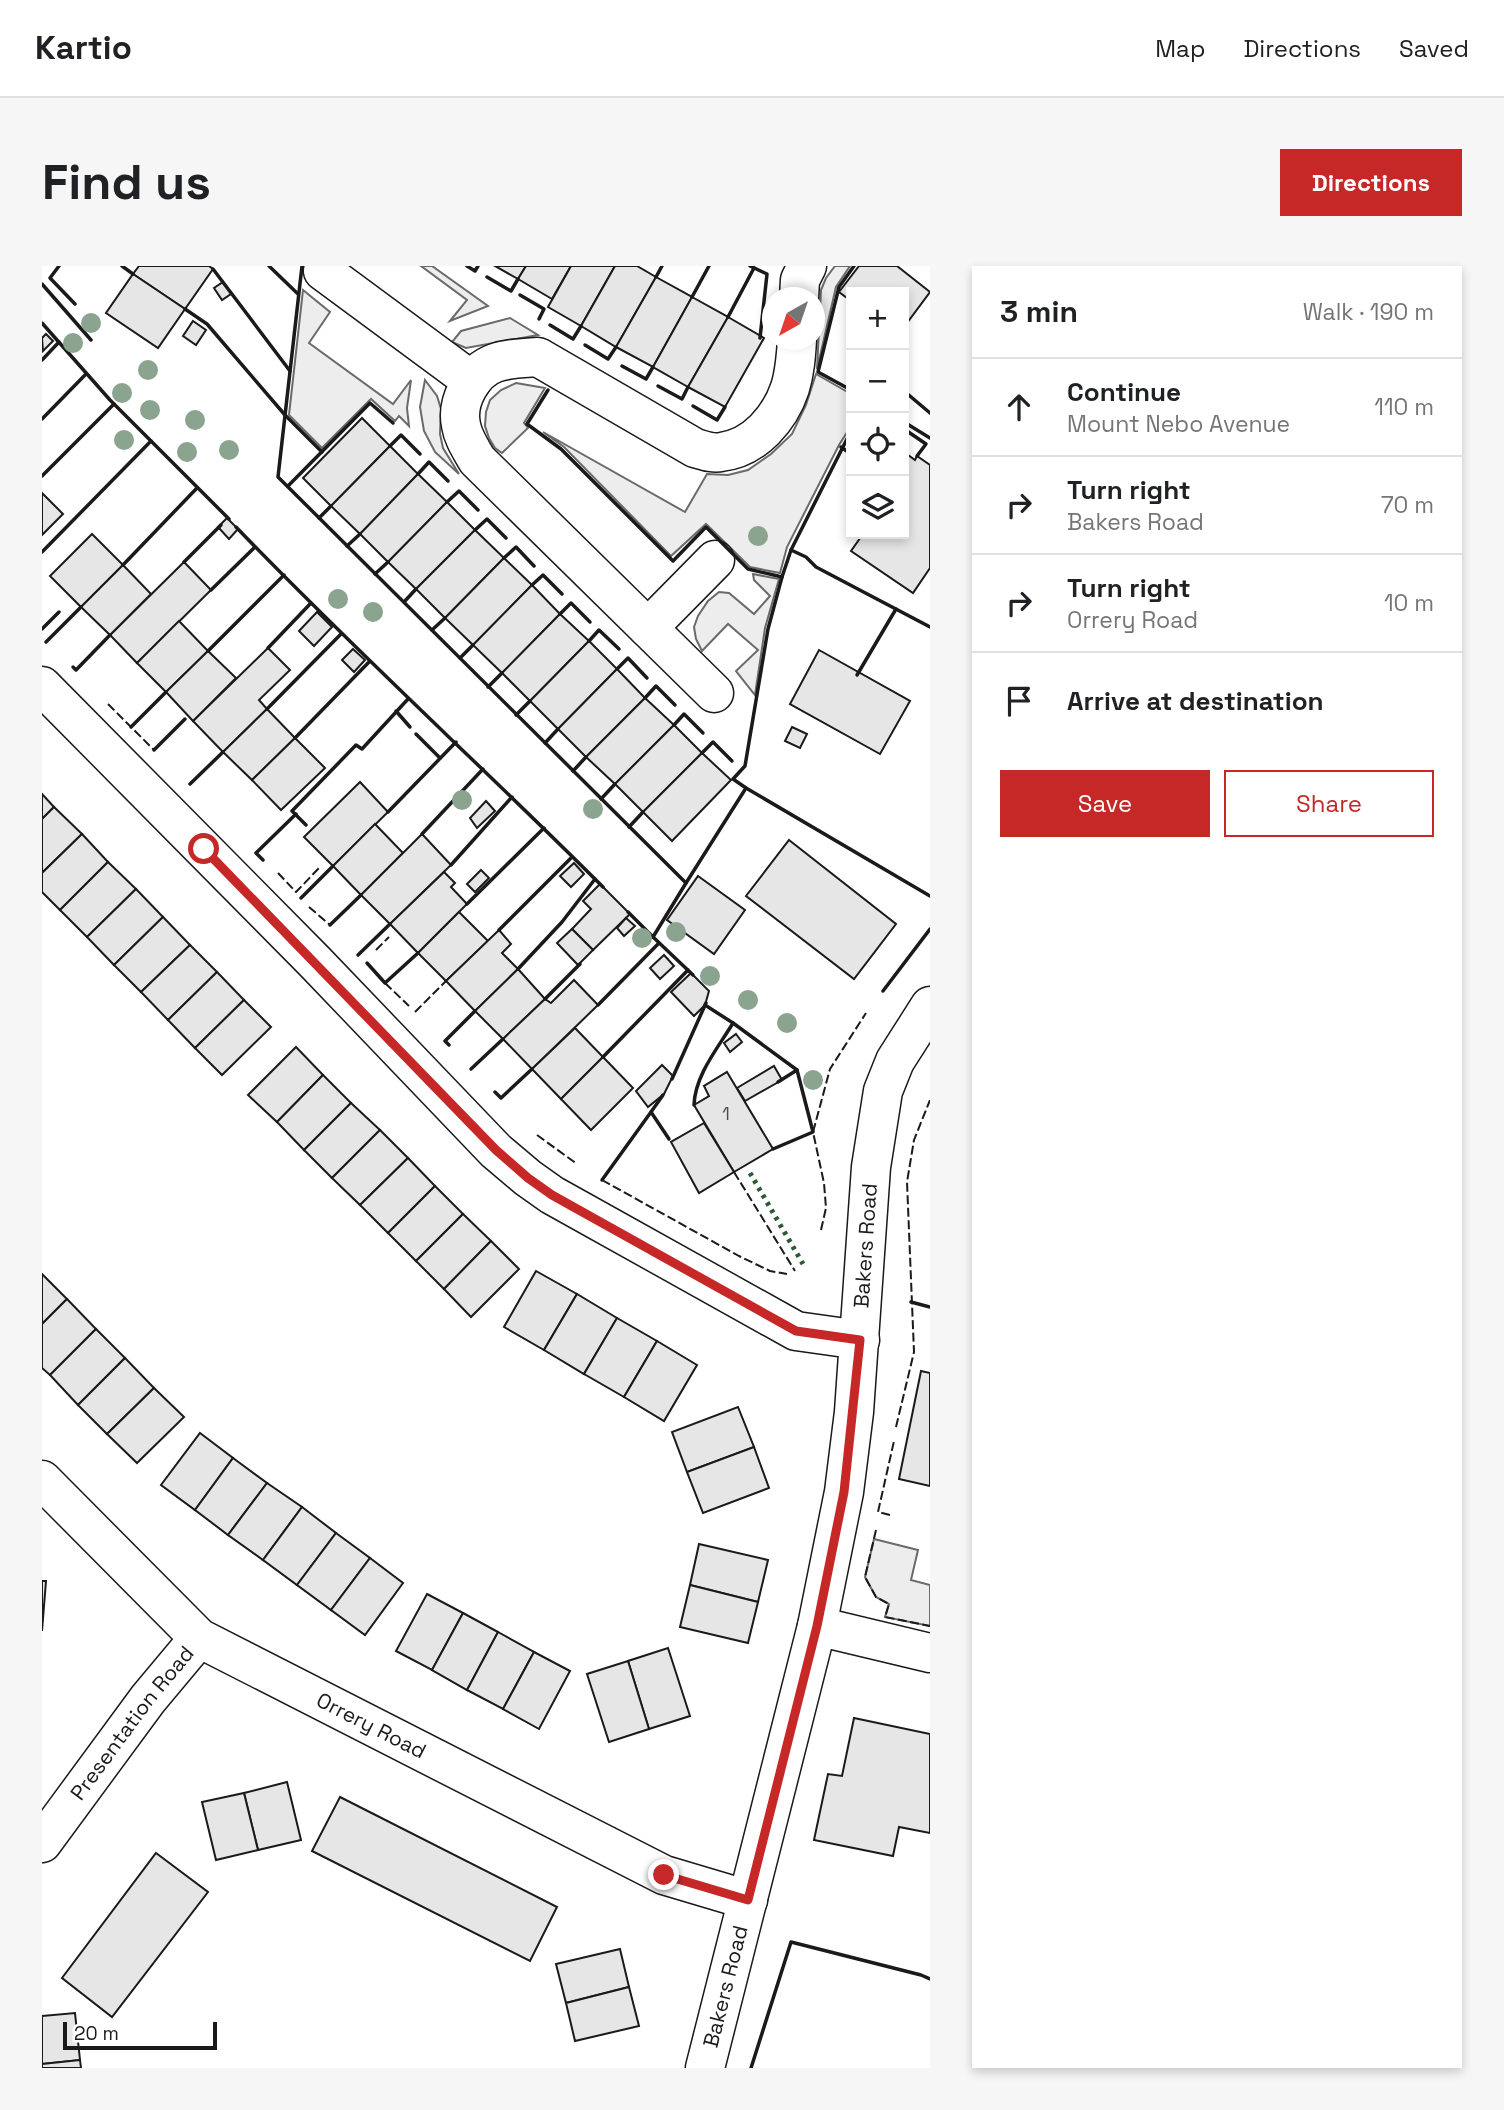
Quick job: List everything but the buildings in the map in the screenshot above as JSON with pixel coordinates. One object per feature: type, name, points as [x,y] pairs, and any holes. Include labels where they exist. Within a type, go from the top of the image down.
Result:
[{"type":"street","points":[[800,287],[807,266]]},
{"type":"street","points":[[323,271],[472,381]]},
{"type":"street","points":[[713,694],[477,460],[460,424],[462,401],[472,381],[492,364],[538,357],[695,448],[722,452],[752,440],[770,426],[784,405],[790,387],[796,350]]},
{"type":"street","points":[[648,628],[715,560]]},
{"type":"street","points":[[42,686],[315,962],[496,1150],[528,1178],[552,1195],[796,1331],[860,1340]]},
{"type":"street","name":"Bakers Road","points":[[705,2068],[817,1626],[844,1492],[860,1340],[871,1167],[883,1091],[895,1060],[929,1011]]},
{"type":"street","name":"Orrery Road","points":[[42,1480],[198,1638],[664,1875],[748,1900]]},
{"type":"street","points":[[817,1626],[930,1653]]},
{"type":"street","name":"Presentation Road","points":[[42,1843],[148,1699],[198,1638]]},
{"type":"shaded area","points":[[421,266],[432,266],[488,306],[450,321],[467,300]]},
{"type":"shaded area","points":[[835,266],[850,266],[836,287],[825,334],[825,287],[822,287]]},
{"type":"shaded area","points":[[303,290],[330,312],[309,343],[393,404],[411,380],[407,408],[409,426],[399,416],[395,421],[371,399],[322,448],[289,415]]},
{"type":"shaded area","points":[[510,318],[538,335],[466,348],[452,342],[461,331]]},
{"type":"shaded area","points":[[818,350],[821,350],[817,369]]},
{"type":"shaded area","points":[[816,374],[846,391],[846,434],[787,547],[780,573],[750,567],[706,524],[671,556],[564,447],[543,432],[685,512],[707,474],[728,475],[748,470],[771,454],[792,434],[806,405]]},
{"type":"shaded area","points":[[425,380],[437,396],[441,409],[440,434],[443,448],[459,474],[435,452],[424,431],[420,407]]},
{"type":"shaded area","points":[[516,383],[545,388],[524,423],[528,428],[502,453],[489,438],[485,426],[486,412],[490,400],[501,390]]},
{"type":"shaded area","points":[[753,574],[779,579],[765,628],[755,695],[736,671],[758,650],[728,624],[702,651],[694,627],[708,601],[719,592],[729,593],[754,614],[770,596],[754,580]]},
{"type":"shaded area","points":[[874,1539],[918,1550],[911,1580],[930,1585],[930,1626],[885,1617],[889,1604],[876,1597],[865,1577]]},
{"type":"hedge","points":[[750,1173],[803,1264]]},
{"type":"fence","points":[[108,704],[154,750]]},
{"type":"fence","points":[[278,873],[296,892],[319,868]]},
{"type":"fence","points":[[309,907],[330,925]]},
{"type":"fence","points":[[376,950],[389,937]]},
{"type":"fence","points":[[415,1012],[446,981]]},
{"type":"fence","points":[[385,983],[409,1006]]},
{"type":"fence","points":[[821,1230],[826,1208],[824,1183],[813,1132],[830,1069],[866,1013]]},
{"type":"fence","points":[[896,1427],[914,1352],[907,1182],[914,1140],[930,1100]]},
{"type":"fence","points":[[537,1135],[577,1164]]},
{"type":"fence","points":[[734,1172],[795,1271]]},
{"type":"fence","points":[[602,1180],[739,1256],[770,1271],[787,1274]]},
{"type":"fence","points":[[890,1515],[878,1512],[894,1441]]},
{"type":"fence","points":[[876,1530],[865,1577],[876,1597],[889,1604],[885,1617],[930,1626]]},
{"type":"wall","points":[[59,266],[50,278],[75,304]]},
{"type":"wall","points":[[122,266],[133,274]]},
{"type":"wall","points":[[269,266],[298,294]]},
{"type":"wall","points":[[302,266],[278,477],[686,883],[746,788],[733,779],[745,766],[768,629],[782,577],[791,550],[846,441]]},
{"type":"wall","points":[[467,266],[475,271],[478,266]]},
{"type":"wall","points":[[656,277],[662,266]]},
{"type":"wall","points":[[692,297],[709,266]]},
{"type":"wall","points":[[750,266],[767,274],[760,338]]},
{"type":"wall","points":[[846,387],[818,372],[839,287],[854,266]]},
{"type":"wall","points":[[728,317],[754,268]]},
{"type":"wall","points":[[213,269],[290,371]]},
{"type":"wall","points":[[487,277],[511,291],[518,279]]},
{"type":"wall","points":[[42,284],[91,340]]},
{"type":"wall","points":[[520,295],[544,309],[539,319]]},
{"type":"wall","points":[[185,309],[207,324],[285,415],[322,452]]},
{"type":"wall","points":[[42,323],[110,400],[229,519]]},
{"type":"wall","points":[[550,325],[573,339],[581,326]]},
{"type":"wall","points":[[42,360],[59,342]]},
{"type":"wall","points":[[585,345],[608,359],[616,347]]},
{"type":"wall","points":[[622,366],[646,379],[653,367]]},
{"type":"wall","points":[[42,419],[86,374]]},
{"type":"wall","points":[[658,386],[682,399],[688,387]]},
{"type":"wall","points":[[548,390],[527,424],[561,449],[673,561],[706,527],[748,569],[782,577]]},
{"type":"wall","points":[[909,395],[930,413]]},
{"type":"wall","points":[[288,486],[370,403],[393,423]]},
{"type":"wall","points":[[42,476],[114,404]]},
{"type":"wall","points":[[693,406],[717,420],[725,407]]},
{"type":"wall","points":[[909,425],[930,438]]},
{"type":"wall","points":[[909,432],[926,444],[917,456]]},
{"type":"wall","points":[[390,446],[401,435],[420,454]]},
{"type":"wall","points":[[42,552],[151,441]]},
{"type":"wall","points":[[841,447],[846,450]]},
{"type":"wall","points":[[418,474],[429,462],[448,481]]},
{"type":"wall","points":[[123,565],[197,488]]},
{"type":"wall","points":[[447,502],[459,491],[478,510]]},
{"type":"wall","points":[[319,518],[331,506]]},
{"type":"wall","points":[[475,530],[487,519],[506,538]]},
{"type":"wall","points":[[184,562],[221,525]]},
{"type":"wall","points":[[236,527],[603,887]]},
{"type":"wall","points":[[347,546],[360,534]]},
{"type":"wall","points":[[211,590],[255,547]]},
{"type":"wall","points":[[504,558],[516,547],[534,566]]},
{"type":"wall","points":[[791,550],[806,557],[816,567],[930,627]]},
{"type":"wall","points":[[375,574],[388,562]]},
{"type":"wall","points":[[208,651],[284,575]]},
{"type":"wall","points":[[532,585],[543,575],[562,594]]},
{"type":"wall","points":[[404,602],[416,589]]},
{"type":"wall","points":[[268,648],[311,603]]},
{"type":"wall","points":[[560,614],[571,603],[590,622]]},
{"type":"wall","points":[[46,642],[81,607]]},
{"type":"wall","points":[[857,675],[896,609]]},
{"type":"wall","points":[[42,629],[59,612]]},
{"type":"wall","points":[[432,630],[445,618]]},
{"type":"wall","points":[[589,641],[599,630],[619,649]]},
{"type":"wall","points":[[267,709],[341,634]]},
{"type":"wall","points":[[73,667],[76,670],[110,635]]},
{"type":"wall","points":[[460,658],[473,645]]},
{"type":"wall","points":[[617,669],[628,658],[647,678]]},
{"type":"wall","points":[[295,738],[369,662]]},
{"type":"wall","points":[[488,687],[502,673]]},
{"type":"wall","points":[[645,698],[656,686],[675,705]]},
{"type":"wall","points":[[131,727],[166,692]]},
{"type":"wall","points":[[306,825],[292,811],[356,745],[362,749],[408,699]]},
{"type":"wall","points":[[516,715],[530,701]]},
{"type":"wall","points":[[396,711],[410,727]]},
{"type":"wall","points":[[674,725],[684,714],[703,733]]},
{"type":"wall","points":[[154,750],[185,719]]},
{"type":"wall","points":[[545,743],[558,729]]},
{"type":"wall","points":[[416,734],[440,758]]},
{"type":"wall","points":[[388,812],[456,742]]},
{"type":"wall","points":[[702,753],[713,742],[732,761]]},
{"type":"wall","points":[[190,784],[223,752]]},
{"type":"wall","points":[[573,771],[586,757]]},
{"type":"wall","points":[[422,834],[483,769]]},
{"type":"wall","points":[[601,799],[615,784]]},
{"type":"wall","points":[[746,788],[930,896]]},
{"type":"wall","points":[[451,865],[512,797]]},
{"type":"wall","points":[[629,827],[643,812]]},
{"type":"wall","points":[[263,860],[256,853],[296,814]]},
{"type":"wall","points":[[467,904],[544,828]]},
{"type":"wall","points":[[499,930],[572,857]]},
{"type":"wall","points":[[301,898],[333,866]]},
{"type":"wall","points":[[518,969],[562,922],[595,879]]},
{"type":"wall","points":[[628,912],[653,937],[686,883]]},
{"type":"wall","points":[[330,925],[361,895]]},
{"type":"wall","points":[[358,955],[390,924]]},
{"type":"wall","points":[[883,991],[930,929]]},
{"type":"wall","points":[[653,937],[693,975]]},
{"type":"wall","points":[[598,1005],[659,943]]},
{"type":"wall","points":[[367,963],[385,983],[418,953]]},
{"type":"wall","points":[[545,999],[580,964]]},
{"type":"wall","points":[[603,1057],[688,970]]},
{"type":"wall","points":[[672,1079],[706,1003]]},
{"type":"wall","points":[[694,1105],[703,1072],[733,1023],[705,1005]]},
{"type":"wall","points":[[449,1045],[445,1041],[475,1011]]},
{"type":"wall","points":[[733,1023],[797,1070]]},
{"type":"wall","points":[[471,1069],[503,1039]]},
{"type":"wall","points":[[495,1092],[501,1098],[532,1069]]},
{"type":"wall","points":[[773,1149],[813,1132],[797,1070],[778,1082]]},
{"type":"wall","points":[[651,1112],[663,1095]]},
{"type":"wall","points":[[602,1180],[651,1112],[669,1139]]},
{"type":"wall","points":[[911,1302],[930,1307]]},
{"type":"wall","points":[[751,2068],[791,1942],[930,1979]]},
{"type":"route","points":[[204,849],[496,1150],[528,1178],[552,1195],[796,1331],[860,1340],[844,1492],[817,1626],[748,1900],[664,1875]]}]
